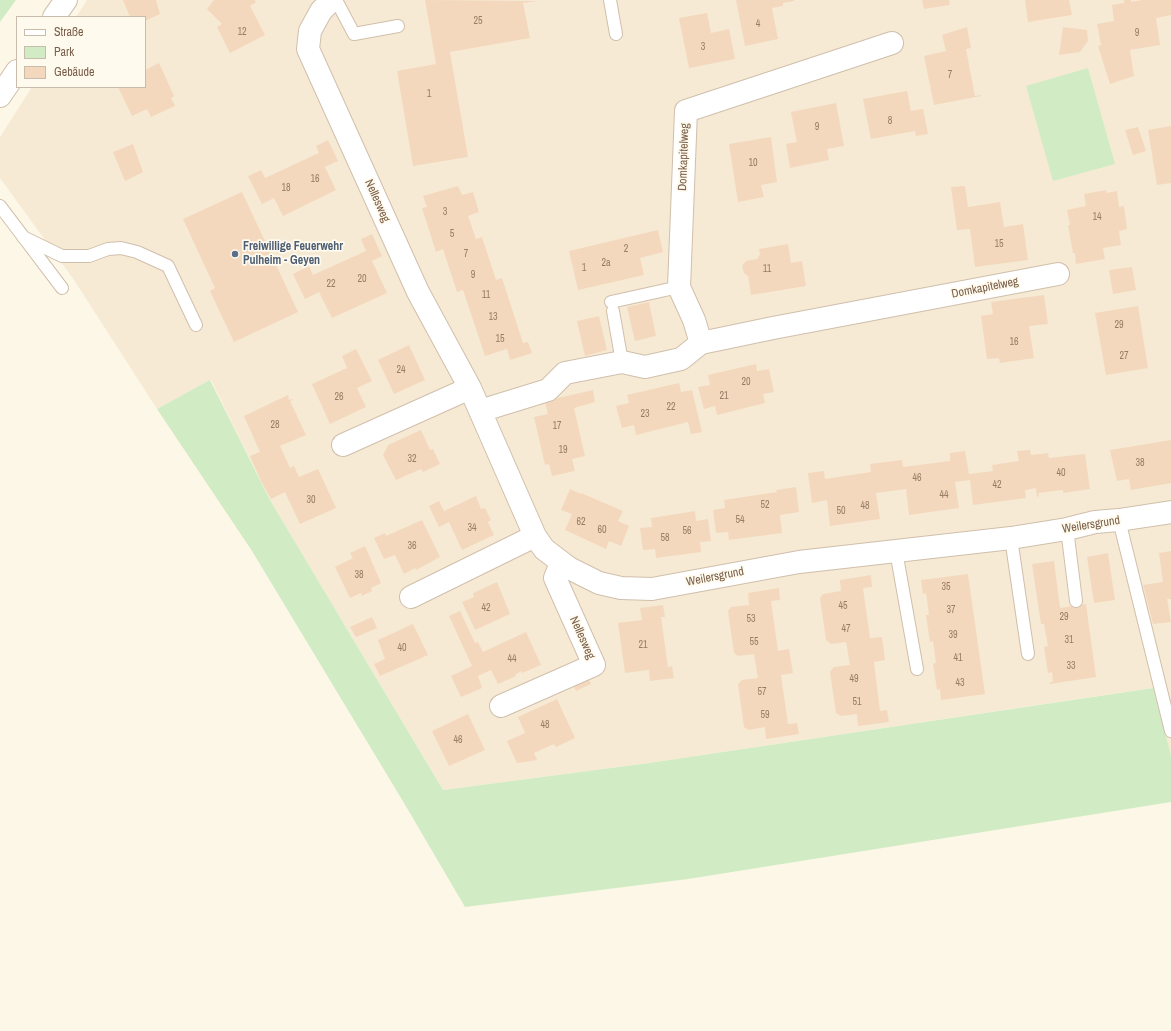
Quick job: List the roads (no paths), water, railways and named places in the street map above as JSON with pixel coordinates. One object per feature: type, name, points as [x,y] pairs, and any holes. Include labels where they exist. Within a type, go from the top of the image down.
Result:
[{"type":"street","points":[[55,16],[66,0]]},
{"type":"street","name":"Nellesweg","points":[[330,4],[310,31],[308,49],[418,292],[470,388],[539,542]]},
{"type":"street","name":"Domkapitelweg","points":[[701,343],[694,320],[679,287],[686,111],[892,44]]},
{"type":"street","points":[[0,96],[16,72]]},
{"type":"street","name":"Domkapitelweg","points":[[480,411],[548,390],[565,373],[622,362],[645,367],[681,359],[701,343],[1058,274]]},
{"type":"street","points":[[343,445],[470,388]]},
{"type":"street","name":"Weilersgrund","points":[[539,542],[561,563],[599,583],[620,588],[652,589],[799,562],[1011,538],[1067,529],[1096,522],[1171,512]]},
{"type":"street","points":[[412,597],[539,542]]},
{"type":"street","name":"Nellesweg","points":[[501,706],[594,665],[555,578],[561,563]]},
{"type":"lane","points":[[610,0],[616,34]]},
{"type":"lane","points":[[330,4],[354,34],[398,26]]},
{"type":"lane","points":[[0,206],[62,288]]},
{"type":"lane","points":[[23,237],[62,256],[89,256],[108,249],[121,248],[137,252],[168,266],[196,325]]},
{"type":"lane","points":[[622,362],[612,306],[679,287]]},
{"type":"lane","points":[[1119,520],[1171,731]]},
{"type":"lane","points":[[1067,529],[1076,601]]},
{"type":"lane","points":[[1011,538],[1028,654]]},
{"type":"lane","points":[[896,551],[917,669]]},
{"type":"place","name":"Freiwillige Feuerwehr Pulheim - Geyen","points":[[235,254]]}]
